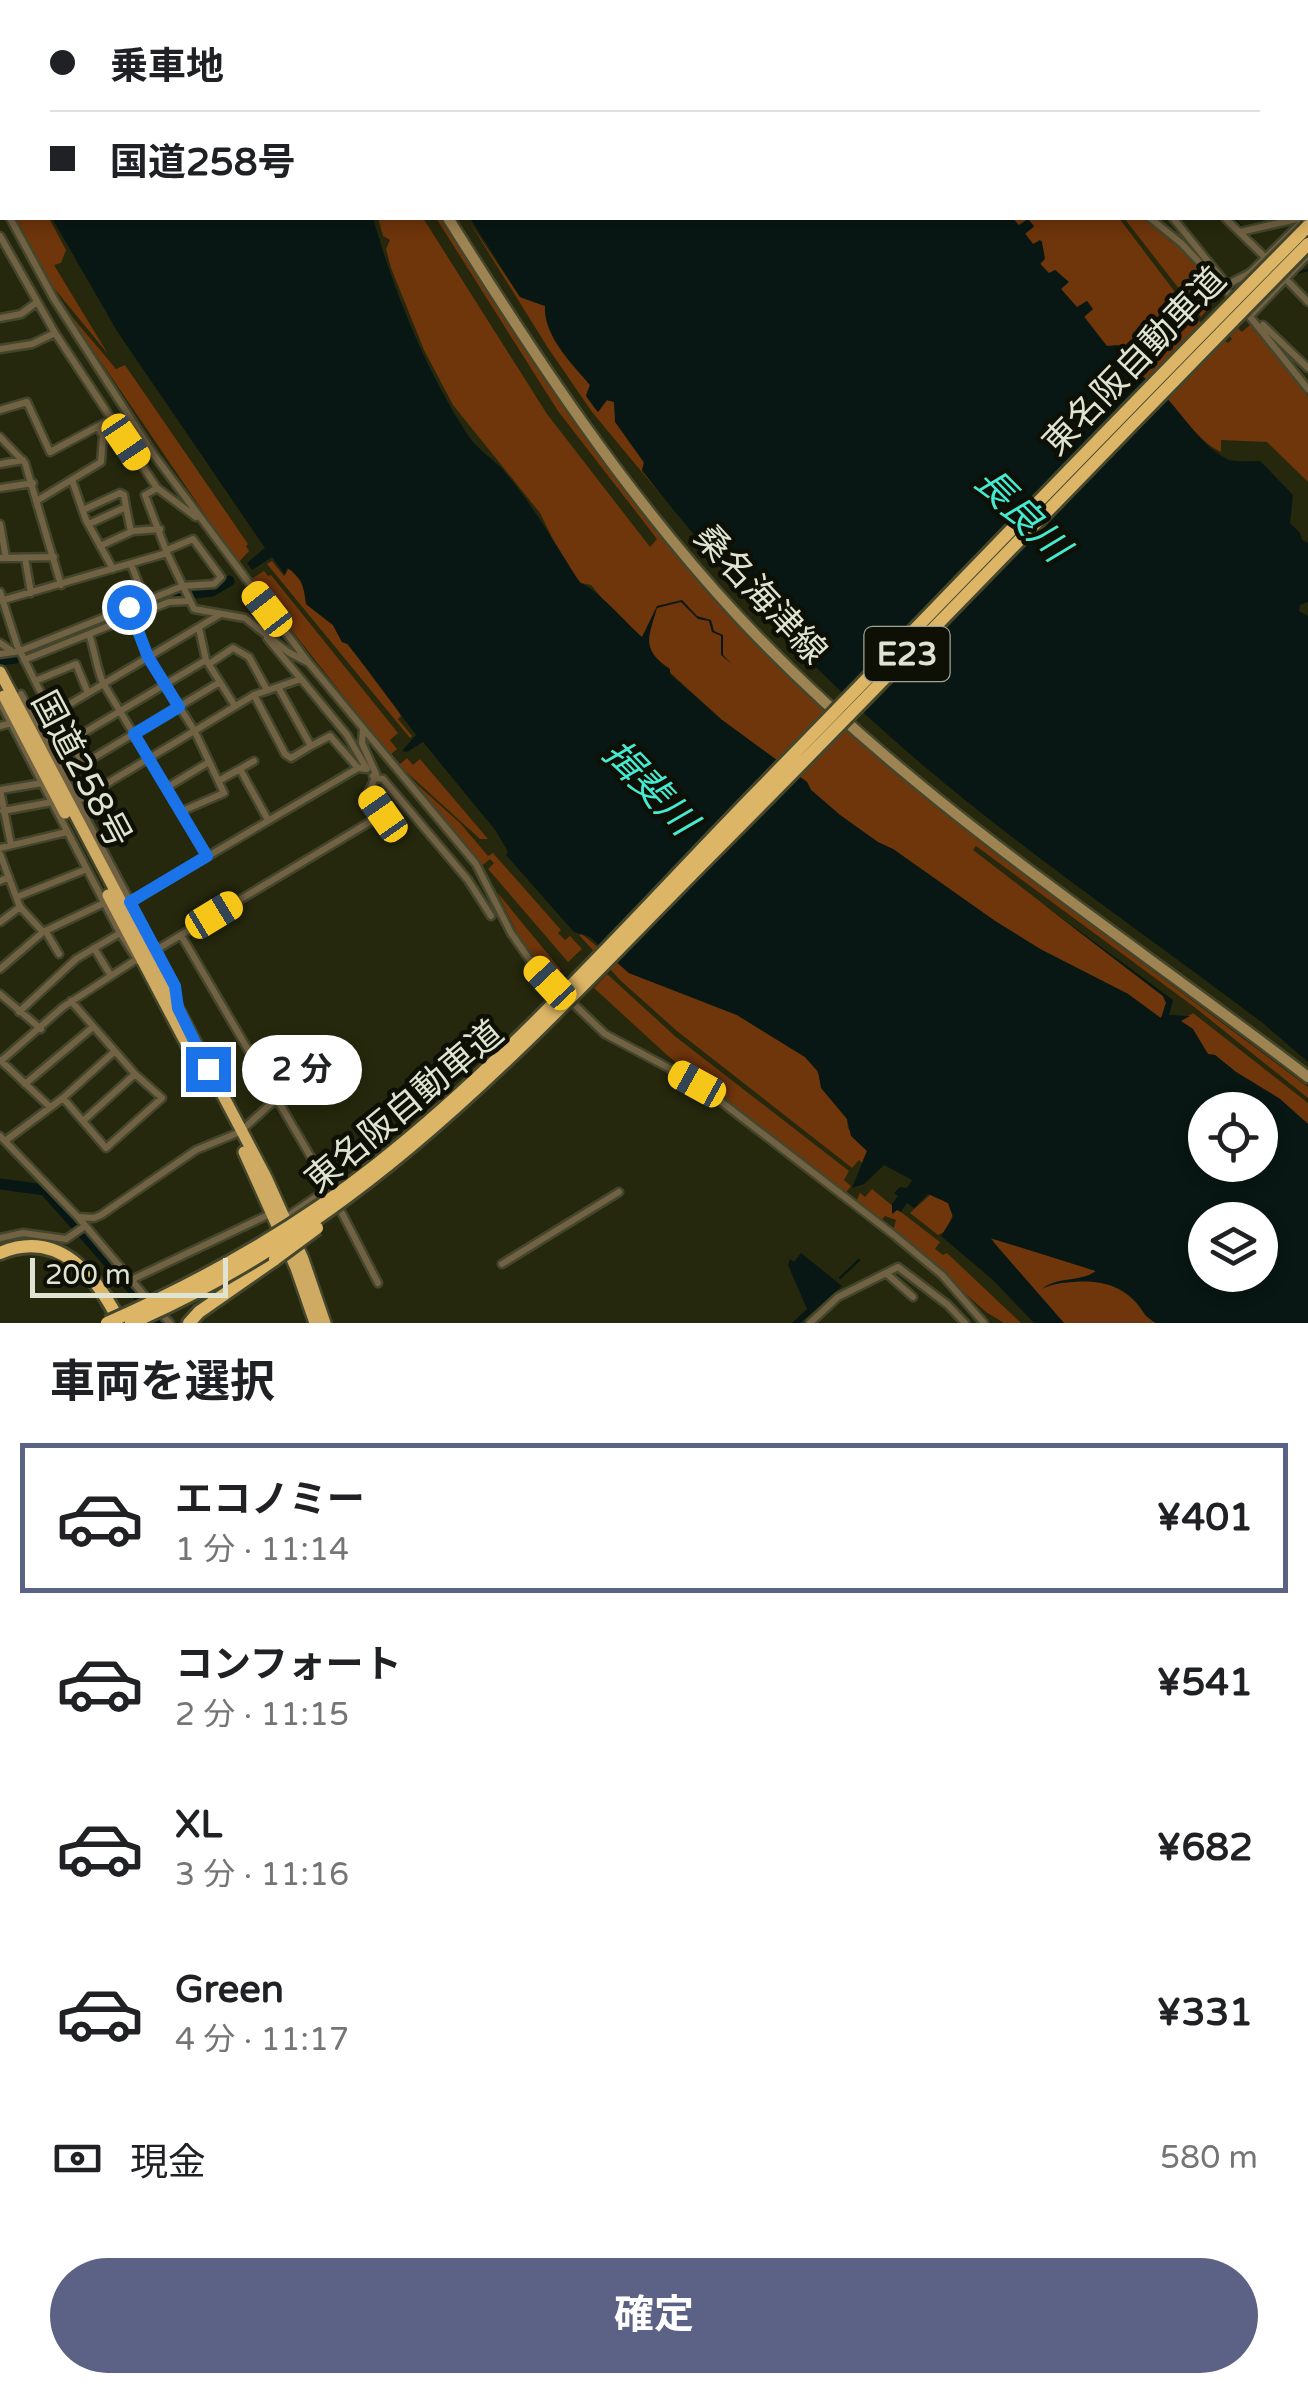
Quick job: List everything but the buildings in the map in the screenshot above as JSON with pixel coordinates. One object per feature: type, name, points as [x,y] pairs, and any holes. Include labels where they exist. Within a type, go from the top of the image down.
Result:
[{"type":"highway","name":"東名阪自動車道","points":[[109,1323],[264,1243],[318,1208],[374,1167],[467,1086],[1308,226]]},
{"type":"highway","name":"東名阪自動車道","points":[[131,1323],[210,1285],[268,1251],[380,1174],[447,1118],[513,1056],[1308,244]]},
{"type":"highway","name":"国道258号","points":[[0,672],[52,790],[178,1008],[304,1258],[324,1323]]},
{"type":"highway","name":"国道258号","points":[[0,689],[140,963],[238,1133]]},
{"type":"highway","points":[[189,1323],[366,1190],[380,1174]]},
{"type":"highway","name":"国道258号","points":[[279,1215],[315,1323]]},
{"type":"highway","points":[[0,1253],[34,1246],[64,1253],[92,1276],[120,1323]]},
{"type":"highway","points":[[0,1262],[22,1254],[36,1254],[68,1265],[87,1283],[109,1323]]},
{"type":"highway","points":[[91,1323],[186,1285]]},
{"type":"main road","name":"桑名海津線","points":[[449,220],[523,338],[601,449],[689,560],[768,646],[924,790],[1308,1077]]},
{"type":"street","points":[[11,220],[107,385],[198,517],[308,662],[476,864],[520,948],[578,1011],[606,1034],[697,1084],[732,1109],[942,1276],[984,1323]]},
{"type":"street","points":[[1152,220],[1225,286]]},
{"type":"street","points":[[1175,220],[1308,389]]},
{"type":"street","points":[[1227,220],[1244,232],[1308,302]]},
{"type":"street","points":[[1244,232],[1294,220]]},
{"type":"street","points":[[1225,286],[1250,272],[1303,220]]},
{"type":"street","points":[[0,236],[55,333],[157,488],[198,517]]},
{"type":"street","points":[[1250,316],[1308,255]]},
{"type":"street","points":[[0,318],[21,314],[36,302]]},
{"type":"street","points":[[1250,316],[1304,359],[1308,368]]},
{"type":"street","points":[[0,349],[32,344],[55,333]]},
{"type":"street","points":[[0,410],[27,402],[50,452],[110,420]]},
{"type":"street","points":[[38,500],[98,466],[103,458],[103,436],[98,426]]},
{"type":"street","points":[[0,437],[23,460],[33,483],[61,585]]},
{"type":"street","points":[[0,464],[23,460]]},
{"type":"street","points":[[72,480],[113,570]]},
{"type":"street","points":[[0,488],[33,483]]},
{"type":"street","points":[[157,488],[145,495],[194,609],[208,662],[234,706]]},
{"type":"street","points":[[83,510],[120,493],[124,495],[131,532]]},
{"type":"street","points":[[89,524],[126,507]]},
{"type":"street","points":[[0,524],[3,558],[54,557]]},
{"type":"street","points":[[100,546],[131,532],[160,529]]},
{"type":"street","points":[[0,654],[20,655],[89,634],[145,600],[214,584],[222,577],[194,539],[113,570],[1,598],[20,655],[97,789]]},
{"type":"street","points":[[25,558],[31,593]]},
{"type":"street","points":[[131,564],[145,600]]},
{"type":"street","points":[[0,644],[20,655],[131,612],[169,602],[186,592]]},
{"type":"street","points":[[194,609],[246,618],[288,652],[308,662]]},
{"type":"street","points":[[131,612],[148,657],[195,732],[224,793],[180,812]]},
{"type":"street","points":[[34,720],[88,693],[219,614]]},
{"type":"street","points":[[257,625],[348,735],[363,768]]},
{"type":"street","points":[[89,634],[96,653],[95,664],[104,683],[207,856]]},
{"type":"street","points":[[70,741],[234,648],[249,657],[267,690]]},
{"type":"street","points":[[34,681],[76,664],[88,693]]},
{"type":"street","points":[[78,801],[254,695],[301,679]]},
{"type":"street","points":[[84,764],[220,682]]},
{"type":"street","points":[[278,687],[311,746]]},
{"type":"street","points":[[21,694],[175,986],[178,1008]]},
{"type":"street","points":[[254,695],[290,758],[330,736],[374,778],[383,779],[468,880],[492,916]]},
{"type":"street","points":[[0,702],[52,790],[86,870],[140,963],[72,1001],[1,1060],[50,1107]]},
{"type":"street","points":[[0,726],[10,723]]},
{"type":"street","points":[[156,950],[383,814],[368,793],[376,774],[362,743],[363,729]]},
{"type":"street","points":[[220,780],[254,760]]},
{"type":"street","points":[[166,788],[210,762]]},
{"type":"street","points":[[130,902],[363,768]]},
{"type":"street","points":[[240,770],[268,820]]},
{"type":"street","points":[[12,845],[0,790],[52,790]]},
{"type":"street","points":[[3,811],[52,790]]},
{"type":"street","points":[[59,954],[45,932],[20,907],[0,851],[67,832]]},
{"type":"street","points":[[16,897],[86,870]]},
{"type":"street","points":[[0,881],[9,876]]},
{"type":"street","points":[[0,969],[45,932],[104,903]]},
{"type":"street","points":[[0,922],[20,907]]},
{"type":"street","points":[[20,1012],[76,959],[120,932]]},
{"type":"street","points":[[180,935],[329,1188],[378,1283]]},
{"type":"street","points":[[94,948],[111,976]]},
{"type":"street","points":[[0,994],[41,1028]]},
{"type":"street","points":[[63,1098],[106,1148],[162,1098],[135,1074],[72,1001]]},
{"type":"street","points":[[25,1084],[92,1027]]},
{"type":"street","points":[[114,1051],[63,1098],[2,1138],[78,1216],[82,1228],[170,1323]]},
{"type":"street","points":[[83,1121],[135,1074]]},
{"type":"street","points":[[78,1216],[101,1215],[187,1156],[238,1133],[276,1099]]},
{"type":"street","points":[[129,1281],[279,1215],[329,1188]]},
{"type":"street","points":[[502,1264],[619,1192]]},
{"type":"street","points":[[0,1238],[24,1233],[66,1239],[82,1228]]},
{"type":"street","points":[[810,1323],[838,1297],[898,1268],[948,1305],[965,1323]]},
{"type":"street","points":[[886,1273],[913,1296]]},
{"type":"shaded area","points":[[17,220],[50,220],[66,250],[61,263],[54,265],[108,354],[53,287]]},
{"type":"shaded area","points":[[379,220],[424,220],[547,414],[650,547],[657,539],[558,411],[437,220],[445,220],[665,539],[856,735],[980,842],[1308,1087],[1308,1098],[1193,1006],[976,846],[973,850],[1163,996],[1166,1003],[1161,1019],[1128,994],[1040,949],[893,849],[878,843],[840,815],[807,782],[722,720],[652,656],[645,640],[614,613],[591,585],[581,583],[564,562],[540,513],[453,405],[424,350],[391,268],[386,249],[390,240],[383,236]]},
{"type":"shaded area","points":[[468,220],[520,297],[545,306],[554,339],[590,385],[586,396],[597,411],[607,400],[614,402],[621,428],[646,466],[642,471],[665,500],[592,412]]},
{"type":"shaded area","points":[[1014,220],[1121,220],[1185,310],[1228,343],[1232,339],[1227,333],[1235,325],[1242,332],[1251,324],[1294,373],[1292,377],[1308,396],[1308,482],[1267,442],[1221,440],[1221,452],[1205,441],[1162,394],[1111,352],[1084,316],[1087,301],[1077,308],[1060,288],[1068,282],[1055,270],[1049,274],[1040,263],[1042,242],[1033,244],[1025,233],[1034,227],[1019,226]]},
{"type":"shaded area","points":[[1126,220],[1147,220],[1172,243],[1175,241],[1220,289],[1210,298],[1214,302],[1201,317]]},
{"type":"shaded area","points":[[63,306],[116,369],[125,365],[248,544],[249,551],[238,563]]},
{"type":"shaded area","points":[[272,561],[284,576],[289,568],[305,586],[306,604],[333,625],[342,642],[393,701],[410,738],[267,564]]},
{"type":"shaded area","points":[[264,571],[398,733],[390,740],[397,749],[390,755],[251,579]]},
{"type":"shaded area","points":[[407,758],[413,765],[420,759],[488,839],[480,839],[399,765]]},
{"type":"shaded area","points":[[410,778],[460,823],[488,856],[493,853],[561,930],[558,933],[565,940],[570,936],[582,949],[568,962],[488,869],[494,863],[490,859],[483,865]]},
{"type":"shaded area","points":[[497,892],[561,970],[551,980],[523,945]]},
{"type":"shaded area","points":[[579,935],[629,973],[737,1015],[805,1057],[847,1119],[848,1128],[867,1151],[862,1163],[859,1160],[852,1168],[677,1031],[621,981]]},
{"type":"shaded area","points":[[607,974],[676,1037],[849,1171],[844,1180],[851,1186],[845,1194],[668,1056],[594,988]]},
{"type":"shaded area","points":[[1193,1013],[1308,1103],[1308,1124],[1278,1098],[1278,1092],[1269,1092],[1208,1054],[1180,1021]]},
{"type":"shaded area","points":[[872,1189],[894,1207],[893,1214],[897,1209],[940,1242],[935,1249],[943,1255],[947,1253],[1021,1323],[1004,1323],[986,1312],[893,1230],[896,1220],[885,1216],[881,1221],[856,1202],[860,1193],[865,1197]]},
{"type":"shaded area","points":[[931,1194],[948,1203],[954,1212],[946,1231],[938,1235],[910,1213]]},
{"type":"shaded area","points":[[991,1237],[1096,1271],[1046,1287],[1083,1280],[1108,1285],[1131,1297],[1156,1323],[1064,1323],[1000,1253]]},
{"type":"water","name":"揖斐川","points":[[53,220],[374,220],[412,330],[452,409],[471,440],[504,471],[525,499],[580,583],[602,598],[642,637],[657,606],[682,600],[697,616],[711,620],[714,631],[723,635],[723,655],[732,664],[721,655],[721,636],[712,632],[709,621],[698,619],[681,602],[657,608],[649,643],[670,674],[722,720],[807,782],[840,815],[878,842],[1040,949],[1128,994],[1161,1018],[1166,1003],[1163,996],[1040,902],[1173,1000],[1169,1015],[1190,1016],[1181,1021],[1193,1029],[1208,1054],[1269,1092],[1188,1092],[1188,1182],[1278,1182],[1278,1098],[1308,1124],[1308,1323],[1156,1323],[1133,1299],[1110,1285],[1074,1282],[1042,1289],[1055,1282],[1096,1271],[990,1238],[1064,1323],[1034,1323],[993,1280],[941,1236],[953,1217],[948,1203],[928,1194],[914,1208],[907,1203],[901,1212],[892,1214],[892,1204],[898,1196],[894,1193],[900,1187],[907,1188],[912,1180],[884,1165],[864,1184],[852,1188],[867,1151],[851,1136],[847,1119],[821,1088],[818,1071],[805,1057],[737,1015],[629,973],[590,937],[574,932],[506,855],[496,831],[423,742],[402,751],[416,735],[348,644],[342,642],[333,625],[306,604],[296,575],[287,568],[285,575],[272,557],[252,570],[247,563],[265,548],[117,331]]},
{"type":"water","name":"長良川","points":[[471,220],[1014,220],[1019,225],[1029,220],[1034,226],[1025,234],[1033,244],[1042,242],[1045,259],[1040,264],[1069,282],[1061,289],[1077,307],[1087,301],[1093,309],[1084,317],[1107,346],[1118,345],[1128,369],[1156,387],[1215,451],[1231,461],[1260,461],[1293,495],[1290,523],[1308,543],[1308,602],[1300,605],[1299,611],[1308,616],[1308,1062],[1264,1024],[966,801],[811,663],[707,550],[642,470],[644,462],[615,422],[614,402],[607,400],[598,412],[586,396],[590,385],[554,338],[545,306],[520,297]]},
{"type":"water","points":[[801,1253],[842,1286],[800,1323],[792,1323],[807,1309],[788,1265],[790,1259],[794,1262]]},
{"type":"waterway","points":[[1235,220],[1242,227]]},
{"type":"waterway","points":[[1248,233],[1254,240]]},
{"type":"waterway","points":[[1297,273],[1308,270]]},
{"type":"waterway","points":[[1292,280],[1308,296]]},
{"type":"waterway","points":[[0,660],[16,658],[174,595],[212,591],[229,581]]},
{"type":"waterway","points":[[0,1184],[45,1190],[162,1323]]},
{"type":"waterway","points":[[840,1278],[859,1260]]},
{"type":"route","points":[[129,607],[148,657],[179,707],[134,734],[207,856],[130,902],[175,986],[178,1008],[208,1069]]}]
